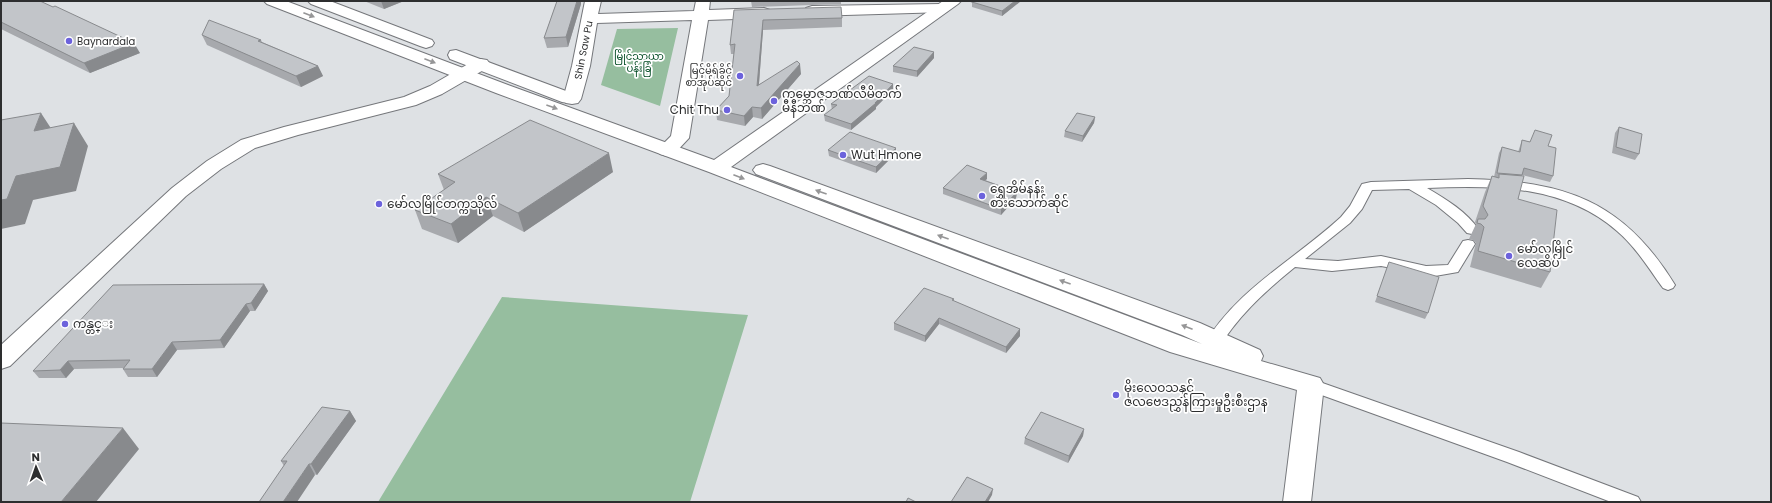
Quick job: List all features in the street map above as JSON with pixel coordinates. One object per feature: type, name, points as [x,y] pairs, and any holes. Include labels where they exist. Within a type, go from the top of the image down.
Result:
[{"type":"main road","points":[[272,1],[472,69],[723,163],[1171,343],[1211,346],[1311,385],[1297,502]]},
{"type":"main road","points":[[316,1],[472,69],[572,99],[673,144]]},
{"type":"main road","name":"Shin Saw Pu","points":[[572,99],[582,66],[593,1]]},
{"type":"main road","points":[[800,12],[868,5],[947,5]]},
{"type":"main road","points":[[723,163],[947,5]]},
{"type":"main road","points":[[673,144],[702,8]]},
{"type":"main road","points":[[589,19],[702,8],[777,13]]},
{"type":"main road","points":[[1,360],[179,192],[214,165],[248,144],[291,131],[410,101],[436,90],[472,69]]},
{"type":"lane","points":[[1211,346],[1236,312],[1261,286],[1328,234],[1354,209],[1367,187],[1372,186],[1498,183],[1530,186],[1554,191],[1586,203],[1605,214],[1623,228],[1668,285]]},
{"type":"lane","points":[[1412,185],[1441,202],[1463,220],[1472,230]]},
{"type":"lane","points":[[1292,262],[1321,266],[1338,266],[1380,261],[1446,272],[1453,269],[1468,244]]},
{"type":"lane","points":[[1311,385],[1513,457],[1632,502]]},
{"type":"green space","name":"မြိုင်သာယာ ပန်းခြံ","points":[[678,28],[660,106],[601,85],[617,29]]},
{"type":"green space","points":[[502,297],[748,315],[690,502],[378,502]]},
{"type":"building","name":"Baynardala","points":[[1,1],[40,1],[53,7],[55,6],[134,43],[84,63],[1,22]]},
{"type":"building","points":[[557,1],[577,1],[566,37],[544,38]]},
{"type":"building","points":[[1015,1],[1002,11],[972,2]]},
{"type":"building","points":[[841,7],[842,18],[763,20],[757,86],[797,61],[800,64],[761,108],[752,107],[744,116],[716,110],[729,96],[735,44],[730,45],[734,10]]},
{"type":"building","points":[[209,20],[261,40],[258,41],[318,66],[296,76],[202,35]]},
{"type":"building","points":[[914,47],[934,52],[917,71],[893,66]]},
{"type":"building","points":[[869,76],[893,84],[876,103],[851,124],[824,115],[837,105],[831,104]]},
{"type":"building","points":[[41,113],[34,131],[74,123],[60,167],[16,176],[7,199],[1,200],[1,120]]},
{"type":"building","points":[[1077,113],[1095,117],[1083,136],[1065,131]]},
{"type":"building","points":[[530,120],[609,153],[518,213],[486,197],[451,224],[415,210],[455,182],[438,174]]},
{"type":"building","points":[[1619,127],[1642,134],[1639,154],[1616,147]]},
{"type":"building","points":[[1535,130],[1552,135],[1548,146],[1556,148],[1553,176],[1524,168],[1522,175],[1497,173],[1502,147],[1520,152],[1522,140],[1530,142]]},
{"type":"building","points":[[850,132],[896,148],[876,167],[828,150]]},
{"type":"building","points":[[967,165],[987,173],[980,179],[1017,192],[1001,209],[943,188]]},
{"type":"building","points":[[1499,174],[1524,176],[1518,199],[1557,210],[1550,272],[1478,251],[1484,227],[1477,223],[1478,219],[1485,219],[1488,215],[1483,206],[1492,176],[1499,178]]},
{"type":"building","points":[[1389,262],[1439,277],[1428,313],[1377,296]]},
{"type":"building","points":[[264,284],[251,303],[246,304],[220,340],[172,342],[152,369],[123,369],[130,360],[68,361],[60,370],[33,371],[113,285]]},
{"type":"building","points":[[924,288],[954,299],[952,300],[1020,329],[1006,347],[939,318],[925,336],[894,323]]},
{"type":"building","points":[[322,407],[350,411],[311,464],[309,464],[283,502],[259,502],[287,461],[281,461]]},
{"type":"building","points":[[1041,412],[1084,429],[1069,456],[1025,438]]},
{"type":"building","points":[[1,423],[123,428],[61,502],[1,502]]},
{"type":"building","points":[[967,477],[993,489],[985,502],[951,502]]},
{"type":"building","points":[[908,498],[916,502],[906,502]]},
{"type":"place","name":"Baynardala","points":[[69,41]]},
{"type":"place","name":"မြင့်မိုရ်ခိုင် စာအုပ်ဆိုင်","points":[[740,76]]},
{"type":"place","name":"ကမ္ဘောဇဘဏ်လီမိတက် မီနီဘဏ်","points":[[774,101]]},
{"type":"place","name":"Chit Thu","points":[[727,110]]},
{"type":"place","name":"Wut Hmone","points":[[843,155]]},
{"type":"place","name":"ရွှေအိမ်နန်း စားသောက်ဆိုင်","points":[[982,196]]},
{"type":"place","name":"မော်လမြိုင်တက္ကသိုလ်","points":[[379,204]]},
{"type":"place","name":"မော်လမြိုင် လေဆိပ်","points":[[1509,256]]},
{"type":"place","name":"ကန္တင္း","points":[[65,324]]},
{"type":"place","name":"မိုးလေဝသနှင့် ဇလဗေဒညွှန်ကြားမှုဦးစီးဌာန","points":[[1116,395]]}]
